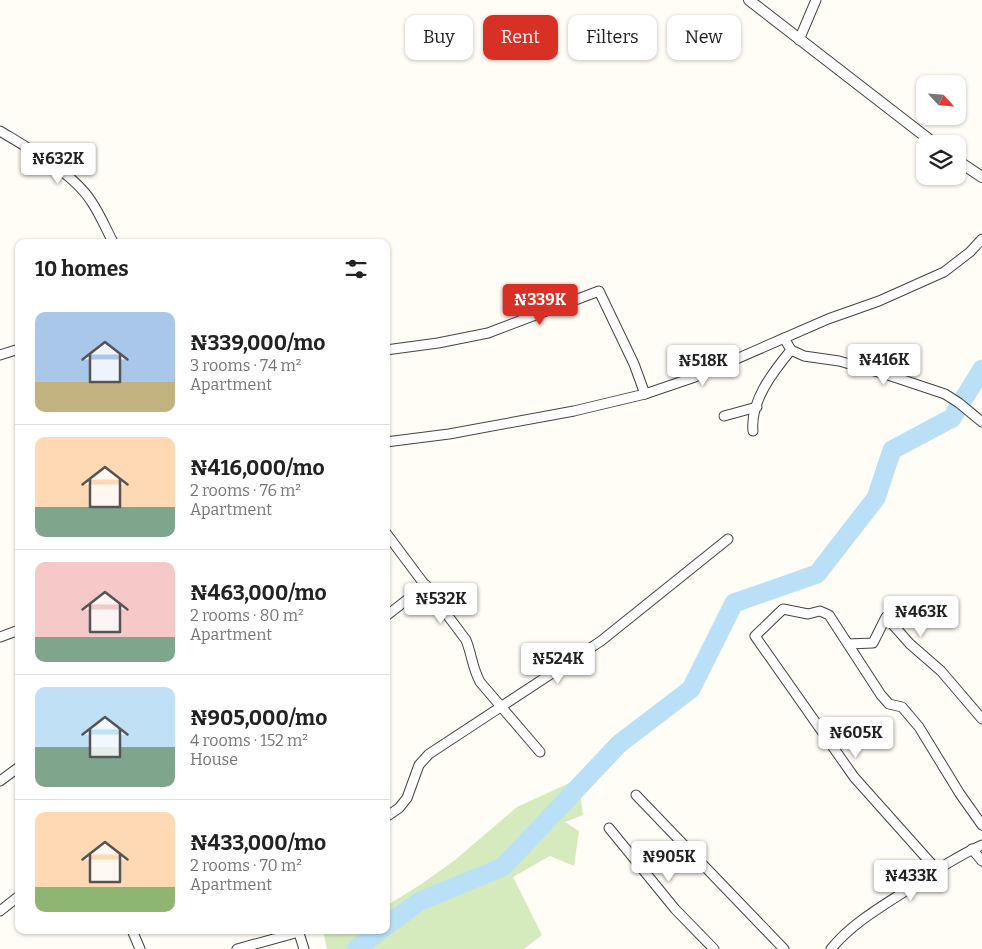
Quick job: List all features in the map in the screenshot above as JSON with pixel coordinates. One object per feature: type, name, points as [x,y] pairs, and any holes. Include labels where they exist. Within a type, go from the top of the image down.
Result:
[{"type":"street","points":[[748,0],[923,135]]},
{"type":"street","points":[[799,40],[816,0]]},
{"type":"street","points":[[0,131],[51,162],[82,190],[91,200],[111,239]]},
{"type":"street","points":[[966,166],[982,177]]},
{"type":"street","points":[[390,441],[449,434],[574,411],[645,394],[696,377],[828,319],[879,301],[944,272],[970,252],[982,239]]},
{"type":"street","points":[[390,350],[438,344],[488,333],[600,291],[634,364],[645,394]]},
{"type":"street","points":[[784,338],[791,350],[804,356],[838,361],[945,394],[959,402],[982,422]]},
{"type":"street","points":[[0,355],[15,350]]},
{"type":"street","points":[[753,431],[752,422],[756,406],[774,371],[791,350]]},
{"type":"street","points":[[724,416],[756,406]]},
{"type":"street","points":[[390,538],[466,640],[472,668],[480,682],[540,752]]},
{"type":"street","points":[[390,814],[400,808],[407,798],[419,765],[429,754],[601,641],[728,539]]},
{"type":"street","points":[[390,613],[426,585]]},
{"type":"street","points":[[937,870],[854,777],[755,636],[783,609],[808,614],[820,611],[829,615],[881,695],[889,704],[902,708],[919,727],[960,794],[982,825]]},
{"type":"street","points":[[848,644],[873,643],[886,617],[910,644],[941,671],[955,690],[982,719]]},
{"type":"street","points":[[0,637],[15,631]]},
{"type":"street","points":[[0,781],[15,770]]},
{"type":"street","points":[[636,795],[784,949]]},
{"type":"street","points":[[608,828],[675,909],[714,949]]},
{"type":"street","points":[[837,947],[868,916],[937,870],[982,845]]},
{"type":"street","points":[[972,849],[982,861]]},
{"type":"street","points":[[0,911],[15,899]]},
{"type":"street","points":[[134,934],[140,949]]},
{"type":"street","points":[[237,949],[288,934]]},
{"type":"street","points":[[299,934],[304,949]]},
{"type":"green space","points":[[578,779],[583,815],[565,822],[579,831],[574,866],[550,856],[513,877],[542,935],[524,949],[327,949],[324,934],[390,934],[390,904],[455,860],[517,807]]},
{"type":"waterway","points":[[390,923],[420,901],[503,867],[619,744],[691,689],[734,603],[817,574],[876,498],[892,450],[952,418],[982,369]]},
{"type":"waterway","points":[[356,949],[376,934]]}]
